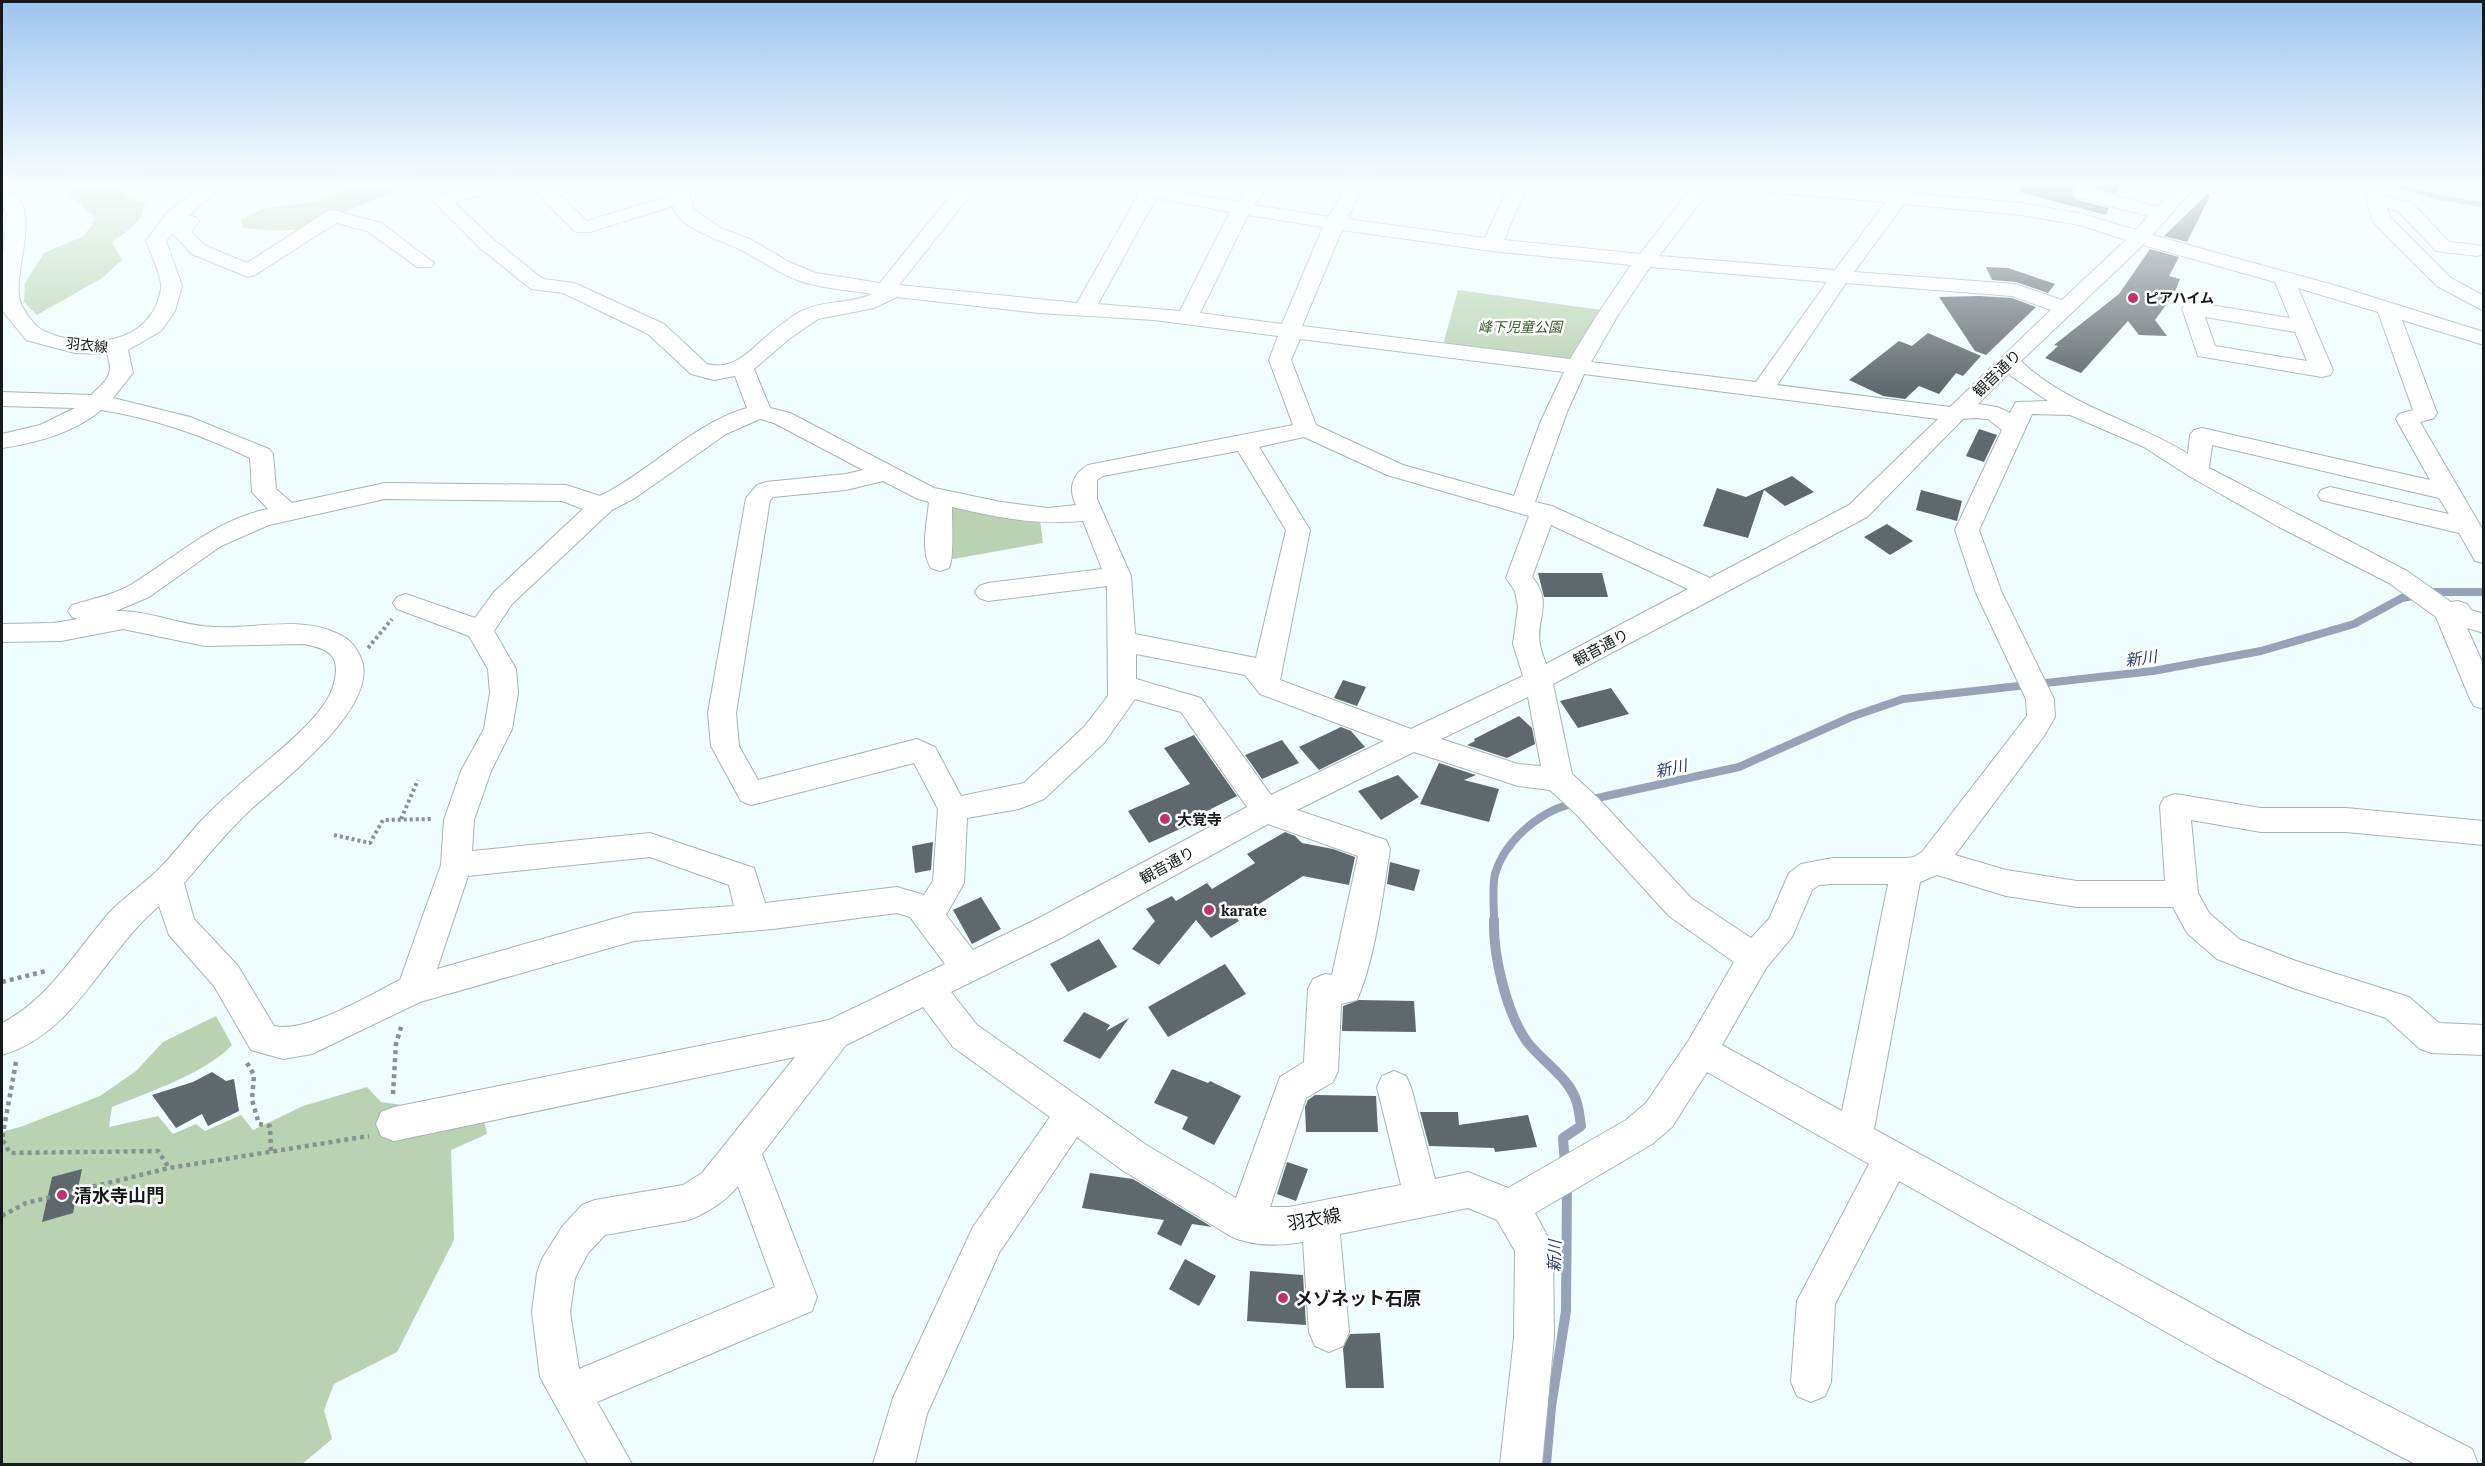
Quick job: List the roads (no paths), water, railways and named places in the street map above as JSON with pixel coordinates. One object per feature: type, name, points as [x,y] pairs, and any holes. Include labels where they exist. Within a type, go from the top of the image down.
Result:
[{"type":"street","name":"羽衣線","points":[[13,253],[9,288],[12,310],[34,335],[75,347],[116,348],[154,327],[165,311],[172,286],[160,253]]},
{"type":"street","points":[[207,253],[248,271],[275,253]]},
{"type":"street","points":[[411,253],[424,263]]},
{"type":"street","points":[[499,253],[538,285],[567,286],[656,329],[699,369],[714,373],[743,368],[781,334],[812,314],[867,304],[890,290],[918,253]]},
{"type":"street","points":[[761,253],[782,266],[811,278],[890,290],[1084,310],[1144,313],[1955,414],[1972,411],[1994,412],[2008,420],[2014,431]]},
{"type":"street","points":[[1084,310],[1115,253]]},
{"type":"street","points":[[1187,319],[1219,253]]},
{"type":"street","points":[[1306,429],[1281,366],[1289,331],[1322,253]]},
{"type":"street","points":[[1571,253],[2015,290],[2066,308]]},
{"type":"street","points":[[1648,253],[1578,367],[1559,403],[1527,495],[1532,508],[1519,578],[1528,589],[1531,607],[1526,644],[1538,680],[1559,780],[1587,806],[1680,908],[1754,958]]},
{"type":"street","points":[[1762,390],[1857,253]]},
{"type":"street","name":"観音通り","points":[[834,1034],[1050,928],[1266,811],[1538,680],[1858,510],[2009,361],[2123,253]]},
{"type":"street","points":[[2191,253],[2283,277],[2484,339]]},
{"type":"street","points":[[2415,253],[2444,282],[2484,305]]},
{"type":"street","points":[[2283,277],[2304,327],[2322,370],[2206,351],[2192,308],[2304,327]]},
{"type":"street","points":[[2387,308],[2426,413],[2407,419],[2484,555]]},
{"type":"street","points":[[2,441],[45,432],[85,413],[99,403],[122,374],[116,348]]},
{"type":"street","points":[[2009,361],[2019,371],[2074,408],[2152,442],[2197,471],[2398,577],[2447,612],[2484,624]]},
{"type":"street","points":[[743,368],[760,412]]},
{"type":"street","points":[[2,399],[99,403],[158,415],[238,443],[261,454],[264,492],[288,513]]},
{"type":"street","points":[[1854,1137],[1919,866],[2041,717],[2040,699],[1989,593],[1967,530],[2024,407],[2074,408]]},
{"type":"street","points":[[480,631],[502,598],[603,504],[626,493],[718,429],[742,417],[760,412],[782,418],[927,494],[940,498],[1001,510],[1048,516],[1091,512]]},
{"type":"street","points":[[953,809],[1019,797],[1034,791],[1044,784],[1109,718],[1122,698],[1120,585],[1091,512],[1084,487],[1083,481],[1089,472],[1245,443],[1306,429],[1395,470],[1453,488],[1532,508],[1710,590]]},
{"type":"street","points":[[2197,471],[2202,435],[2448,492]]},
{"type":"street","points":[[1245,443],[1298,530],[1265,680]]},
{"type":"street","points":[[2325,464],[2340,547]]},
{"type":"street","points":[[887,472],[846,482],[766,490],[758,498],[722,713],[725,746],[750,793],[917,750],[925,755],[953,809],[948,883],[928,916]]},
{"type":"street","points":[[2,615],[53,615],[96,609],[140,591],[212,540],[262,518],[385,490],[566,493],[583,501],[603,504]]},
{"type":"street","points":[[2330,495],[2468,527]]},
{"type":"street","points":[[940,498],[940,562]]},
{"type":"street","points":[[988,592],[1118,576]]},
{"type":"street","points":[[406,603],[480,631],[502,669],[504,693],[498,729],[476,771],[459,820],[456,865],[413,990]]},
{"type":"street","points":[[2447,612],[2484,605]]},
{"type":"street","points":[[2447,612],[2484,699]]},
{"type":"street","points":[[2,633],[58,632],[120,620],[214,638],[285,633],[314,636],[339,645],[350,654],[348,684],[327,721],[226,815],[168,880],[126,916],[78,977],[20,1031]]},
{"type":"street","points":[[1121,641],[1254,667],[1270,687],[1414,741],[1518,775],[1559,780]]},
{"type":"street","points":[[1123,685],[1191,705],[1266,811],[1375,849],[1361,925],[1345,990],[1325,989],[1321,1071],[1292,1089],[1245,1224]]},
{"type":"street","points":[[2484,833],[2346,820],[2261,820],[2175,806],[2182,894],[2198,923],[2228,949],[2293,974],[2397,1007],[2432,1038],[2484,1040]]},
{"type":"street","points":[[456,865],[650,845],[743,877],[753,917]]},
{"type":"street","points":[[1521,1464],[1534,1338],[1534,1247],[1510,1207],[1639,1132],[1659,1115],[1701,1051],[1754,958],[1781,927],[1800,882],[1812,873],[1919,866],[2077,894],[2182,894]]},
{"type":"street","points":[[168,880],[180,925],[226,976],[263,1039],[283,1044],[312,1039],[413,990],[634,927],[753,917],[897,900],[921,907],[968,968]]},
{"type":"street","name":"羽衣線","points":[[928,988],[965,1036],[1136,1158],[1245,1224],[1289,1226],[1468,1190],[1510,1207]]},
{"type":"street","points":[[394,1124],[834,1034]]},
{"type":"street","points":[[612,1464],[560,1377],[551,1312],[556,1273],[575,1240],[595,1218],[689,1202],[715,1186],[834,1034]]},
{"type":"street","points":[[1701,1051],[2228,1345],[2457,1464]]},
{"type":"street","points":[[1394,1087],[1422,1198]]},
{"type":"street","points":[[894,1464],[907,1412],[986,1240],[1074,1112]]},
{"type":"street","points":[[570,1393],[798,1297],[743,1151]]},
{"type":"street","points":[[1811,1382],[1816,1302],[1891,1159]]},
{"type":"street","points":[[1320,1219],[1329,1332]]},
{"type":"waterway","name":"新川","points":[[1588,800],[1739,767],[1851,717],[1903,699],[2153,671],[2261,651],[2354,624],[2402,598],[2436,592],[2484,592]]},
{"type":"waterway","name":"新川","points":[[1494,921],[1495,874],[1507,849],[1526,828],[1538,819],[1563,806],[1576,803]]},
{"type":"waterway","name":"新川","points":[[1494,921],[1502,983],[1513,1016],[1528,1043],[1562,1078],[1574,1094],[1577,1103],[1581,1126],[1563,1138],[1565,1165]]},
{"type":"waterway","name":"新川","points":[[1546,1464],[1551,1407],[1566,1311],[1567,1185]]},
{"type":"place","name":"ピアハイム","points":[[2133,298]]},
{"type":"place","name":"大覚寺","points":[[1165,819]]},
{"type":"place","name":"karate","points":[[1209,910]]},
{"type":"place","name":"清水寺山門","points":[[62,1195]]},
{"type":"place","name":"メゾネット石原","points":[[1283,1298]]},
{"type":"park label","name":"峰下児童公園","points":[[1520,327]]}]
